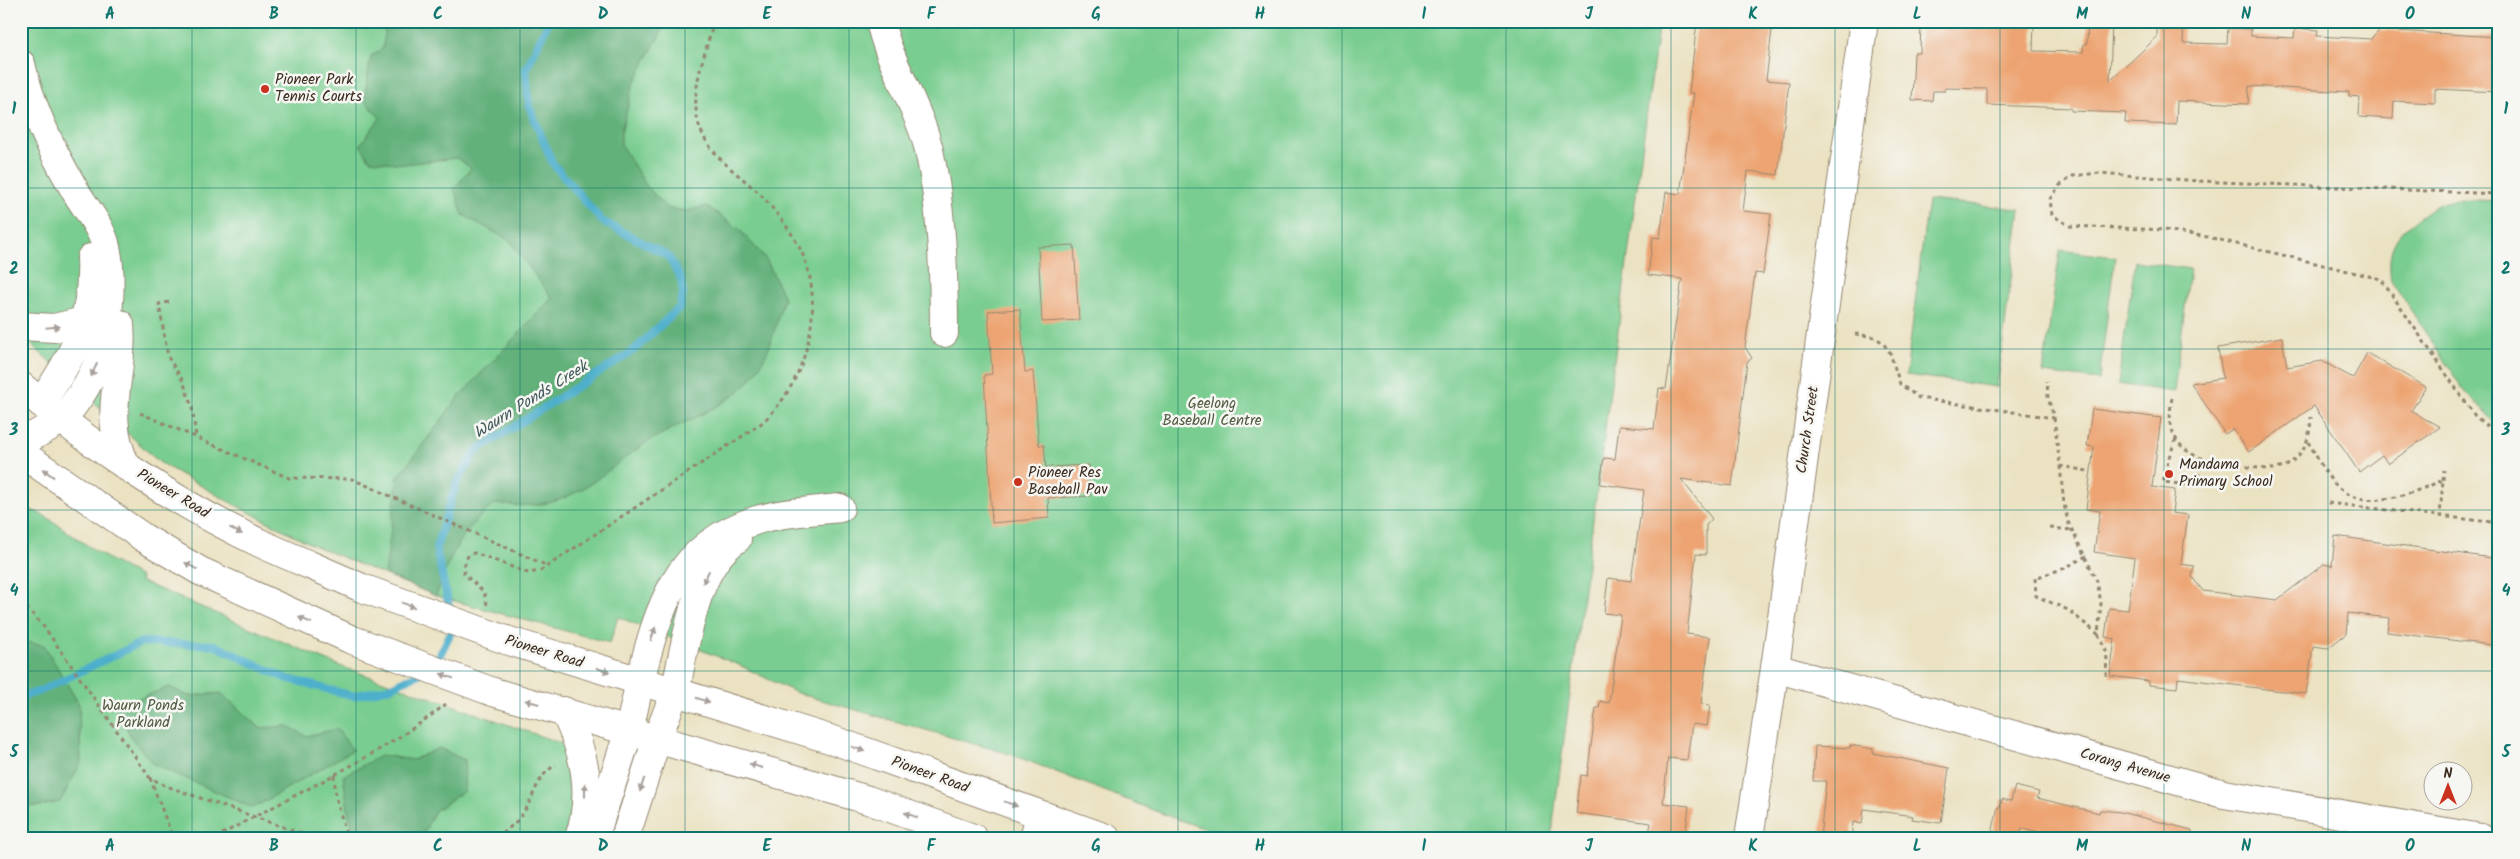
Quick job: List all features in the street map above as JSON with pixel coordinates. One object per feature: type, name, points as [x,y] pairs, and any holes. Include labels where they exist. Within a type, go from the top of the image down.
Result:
[{"type":"main road","points":[[880,21],[884,39],[917,116],[928,149],[938,213],[944,299],[944,332]]},
{"type":"main road","name":"Church Street","points":[[1749,838],[1775,668],[1864,21]]},
{"type":"main road","points":[[21,64],[35,109],[48,141],[75,191],[98,228],[105,244],[117,293],[120,330],[114,404],[116,441],[127,467]]},
{"type":"main road","points":[[21,436],[31,394],[72,356],[84,321],[92,274],[91,243],[84,215],[75,191]]},
{"type":"main road","points":[[21,443],[63,419],[87,385],[97,363],[105,334],[109,274],[105,244]]},
{"type":"main road","points":[[24,327],[54,328],[84,321]]},
{"type":"main road","name":"Pioneer Road","points":[[31,394],[127,467],[218,521],[261,543],[362,588],[506,640],[836,741],[1037,826],[1106,838]]},
{"type":"main road","points":[[21,453],[144,538],[200,571],[350,640],[493,692],[868,800],[973,838]]},
{"type":"main road","points":[[594,838],[629,731],[640,681],[662,608],[676,578],[693,555],[729,531],[757,520],[782,514],[840,508]]},
{"type":"main road","points":[[625,838],[657,739],[675,692],[699,593],[712,563],[734,540],[782,514]]},
{"type":"main road","name":"Corang Avenue","points":[[1775,668],[2224,794],[2481,838]]},
{"type":"main road","points":[[564,711],[578,737],[584,758],[586,792],[579,838]]},
{"type":"path","points":[[486,609],[487,599],[484,592],[464,574],[465,562],[469,554],[475,553],[528,573],[537,573],[767,418],[789,392],[803,356],[812,315],[811,285],[802,254],[788,228],[767,202],[716,154],[702,135],[696,115],[696,90],[714,21]]},
{"type":"path","points":[[2499,194],[2084,174],[2073,176],[2059,186],[2050,199],[2052,215],[2070,226],[2164,230],[2250,246],[2381,278],[2475,416],[2499,436]]},
{"type":"path","points":[[21,285],[26,295],[28,307],[24,327]]},
{"type":"path","points":[[169,302],[158,304],[168,357],[186,390],[192,407],[196,438]]},
{"type":"path","points":[[1855,334],[1874,337],[1882,343],[1890,353],[1900,384],[1919,398],[2054,418]]},
{"type":"path","points":[[2047,381],[2048,398],[2059,442],[2064,504],[2073,530],[2100,591],[2101,612],[2098,634]]},
{"type":"path","points":[[2172,398],[2169,413],[2170,426],[2176,439],[2190,453],[2202,460],[2274,469],[2288,465],[2308,442],[2311,417]]},
{"type":"path","points":[[114,404],[123,405],[289,478],[352,479],[548,566]]},
{"type":"path","points":[[2176,439],[2163,482],[2197,486],[2202,460]]},
{"type":"path","points":[[2308,442],[2336,485],[2346,492],[2361,497],[2377,500],[2412,494],[2443,480]]},
{"type":"path","points":[[2060,466],[2088,471]]},
{"type":"path","points":[[2440,516],[2444,470]]},
{"type":"path","points":[[2328,503],[2499,523]]},
{"type":"path","points":[[2050,528],[2073,530]]},
{"type":"path","points":[[2086,556],[2065,568],[2035,578],[2034,591],[2036,596],[2068,610],[2098,634],[2107,653],[2106,678]]},
{"type":"path","points":[[21,601],[55,642],[150,778],[173,838]]},
{"type":"path","points":[[215,838],[334,774],[413,727],[445,704],[450,698]]},
{"type":"path","points":[[496,838],[514,825],[525,810],[542,776],[549,769],[560,763]]},
{"type":"path","points":[[334,774],[336,797],[347,838]]},
{"type":"path","points":[[150,778],[166,786],[315,838]]},
{"type":"green space","name":"Geelong Baseball Centre","points":[[21,21],[1659,21],[1551,838],[1232,838],[1168,816],[1013,755],[797,693],[739,665],[618,617],[610,643],[436,596],[315,546],[233,504],[159,462],[21,335]]},
{"type":"green space","points":[[381,21],[667,21],[634,83],[621,132],[621,145],[648,188],[667,208],[687,211],[707,206],[740,230],[766,259],[784,298],[767,352],[756,372],[739,391],[703,414],[651,440],[594,481],[569,496],[548,503],[533,505],[495,504],[465,534],[446,569],[436,596],[385,574],[398,477],[458,398],[552,298],[509,240],[463,215],[454,189],[471,168],[457,158],[403,164],[370,160],[360,145],[380,118],[364,100],[371,56],[383,48],[385,28]]},
{"type":"green space","points":[[1928,200],[2020,209],[1997,387],[1906,375]]},
{"type":"green space","points":[[2476,200],[2499,201],[2499,428],[2462,388],[2391,280],[2390,259],[2392,250],[2399,235],[2405,229],[2442,203]]},
{"type":"green space","points":[[2060,250],[2115,257],[2099,380],[2043,373]]},
{"type":"green space","points":[[2135,261],[2190,269],[2174,392],[2118,384]]},
{"type":"green space","name":"Waurn Ponds Parkland","points":[[21,507],[37,512],[51,520],[101,554],[141,577],[140,581],[340,666],[569,746],[575,799],[567,838],[21,838]]},
{"type":"green space","points":[[21,641],[44,645],[79,704],[81,763],[60,802],[40,806],[21,807]]},
{"type":"green space","points":[[169,687],[189,696],[221,693],[260,728],[288,726],[306,736],[337,729],[353,750],[253,808],[153,764],[132,739],[116,707]]},
{"type":"green space","points":[[439,748],[465,760],[464,791],[435,811],[422,836],[356,838],[349,816],[343,776],[382,755],[413,760]]},
{"type":"building","points":[[1697,21],[1773,21],[1766,80],[1789,82],[1778,175],[1748,171],[1743,211],[1771,214],[1763,274],[1755,273],[1745,347],[1752,358],[1747,362],[1732,486],[1681,479],[1712,519],[1706,525],[1706,555],[1696,554],[1687,634],[1710,637],[1701,704],[1710,705],[1707,726],[1692,724],[1687,760],[1668,758],[1663,803],[1689,806],[1685,838],[1648,838],[1651,823],[1576,813],[1581,775],[1587,776],[1596,708],[1599,708],[1600,701],[1609,703],[1621,615],[1604,613],[1608,578],[1631,581],[1644,490],[1600,484],[1604,458],[1615,459],[1619,426],[1654,429],[1659,388],[1666,389],[1682,279],[1648,275],[1653,237],[1660,238],[1666,192],[1680,194],[1694,93],[1689,93]]},
{"type":"building","points":[[1921,21],[2034,21],[2033,51],[2083,52],[2084,44],[2087,44],[2088,21],[2112,21],[2110,81],[2157,37],[2157,21],[2184,21],[2183,43],[2227,44],[2228,28],[2251,29],[2251,36],[2294,38],[2295,28],[2318,30],[2317,36],[2371,39],[2380,30],[2499,37],[2499,92],[2435,89],[2435,103],[2394,101],[2393,119],[2359,117],[2360,97],[2349,96],[2349,92],[2249,86],[2248,104],[2177,101],[2176,125],[2125,123],[2126,113],[2071,111],[2071,108],[1987,105],[1987,89],[1945,88],[1945,91],[1933,91],[1932,101],[1912,100],[1914,53],[1920,53]]},
{"type":"building","points":[[1074,245],[1079,320],[1042,322],[1038,247]]},
{"type":"building","name":"Pioneer Res Baseball Pav","points":[[1020,309],[1025,372],[1033,371],[1039,445],[1044,445],[1046,467],[1089,465],[1090,496],[1048,498],[1049,518],[992,523],[984,375],[992,374],[988,311]]},
{"type":"building","points":[[2282,337],[2287,367],[2322,361],[2353,378],[2367,353],[2426,387],[2411,411],[2440,427],[2388,464],[2382,455],[2359,472],[2314,406],[2249,452],[2233,429],[2225,434],[2191,383],[2223,378],[2218,348]]},
{"type":"building","points":[[2092,409],[2161,418],[2152,487],[2175,490],[2172,513],[2188,515],[2181,564],[2194,566],[2192,577],[2203,591],[2277,600],[2324,564],[2332,566],[2335,536],[2499,559],[2499,646],[2387,632],[2389,618],[2348,613],[2346,634],[2328,648],[2313,646],[2306,694],[2178,678],[2177,688],[2149,685],[2149,681],[2110,676],[2115,639],[2105,637],[2109,608],[2128,610],[2135,558],[2094,552],[2100,511],[2086,509],[2094,447],[2087,446]]},
{"type":"building","points":[[1850,745],[1873,749],[1873,753],[1949,768],[1941,823],[1912,819],[1913,816],[1864,809],[1862,824],[1853,822],[1851,838],[1820,838],[1826,781],[1813,781],[1815,746],[1850,748]]},
{"type":"building","points":[[2015,786],[2039,792],[2037,798],[2099,813],[2100,810],[2120,812],[2192,830],[2191,838],[2064,838],[2022,828],[2020,838],[1991,838],[1998,807],[2000,807],[2002,799],[2011,801]]},
{"type":"waterway","name":"Waurn Ponds Creek","points":[[451,615],[436,548],[456,484],[476,451],[633,351],[680,307],[683,294],[681,279],[668,256],[602,221],[553,164],[529,106],[526,69],[549,21]]},
{"type":"waterway","name":"Waurn Ponds Creek","points":[[435,665],[454,626]]},
{"type":"waterway","name":"Waurn Ponds Creek","points":[[21,697],[40,691],[142,642],[214,645],[285,678],[353,696],[389,688],[421,673]]},
{"type":"place","name":"Pioneer Park Tennis Courts","points":[[265,89]]},
{"type":"place","name":"Mandama Primary School","points":[[2169,474]]},
{"type":"place","name":"Pioneer Res Baseball Pav","points":[[1018,482]]}]
